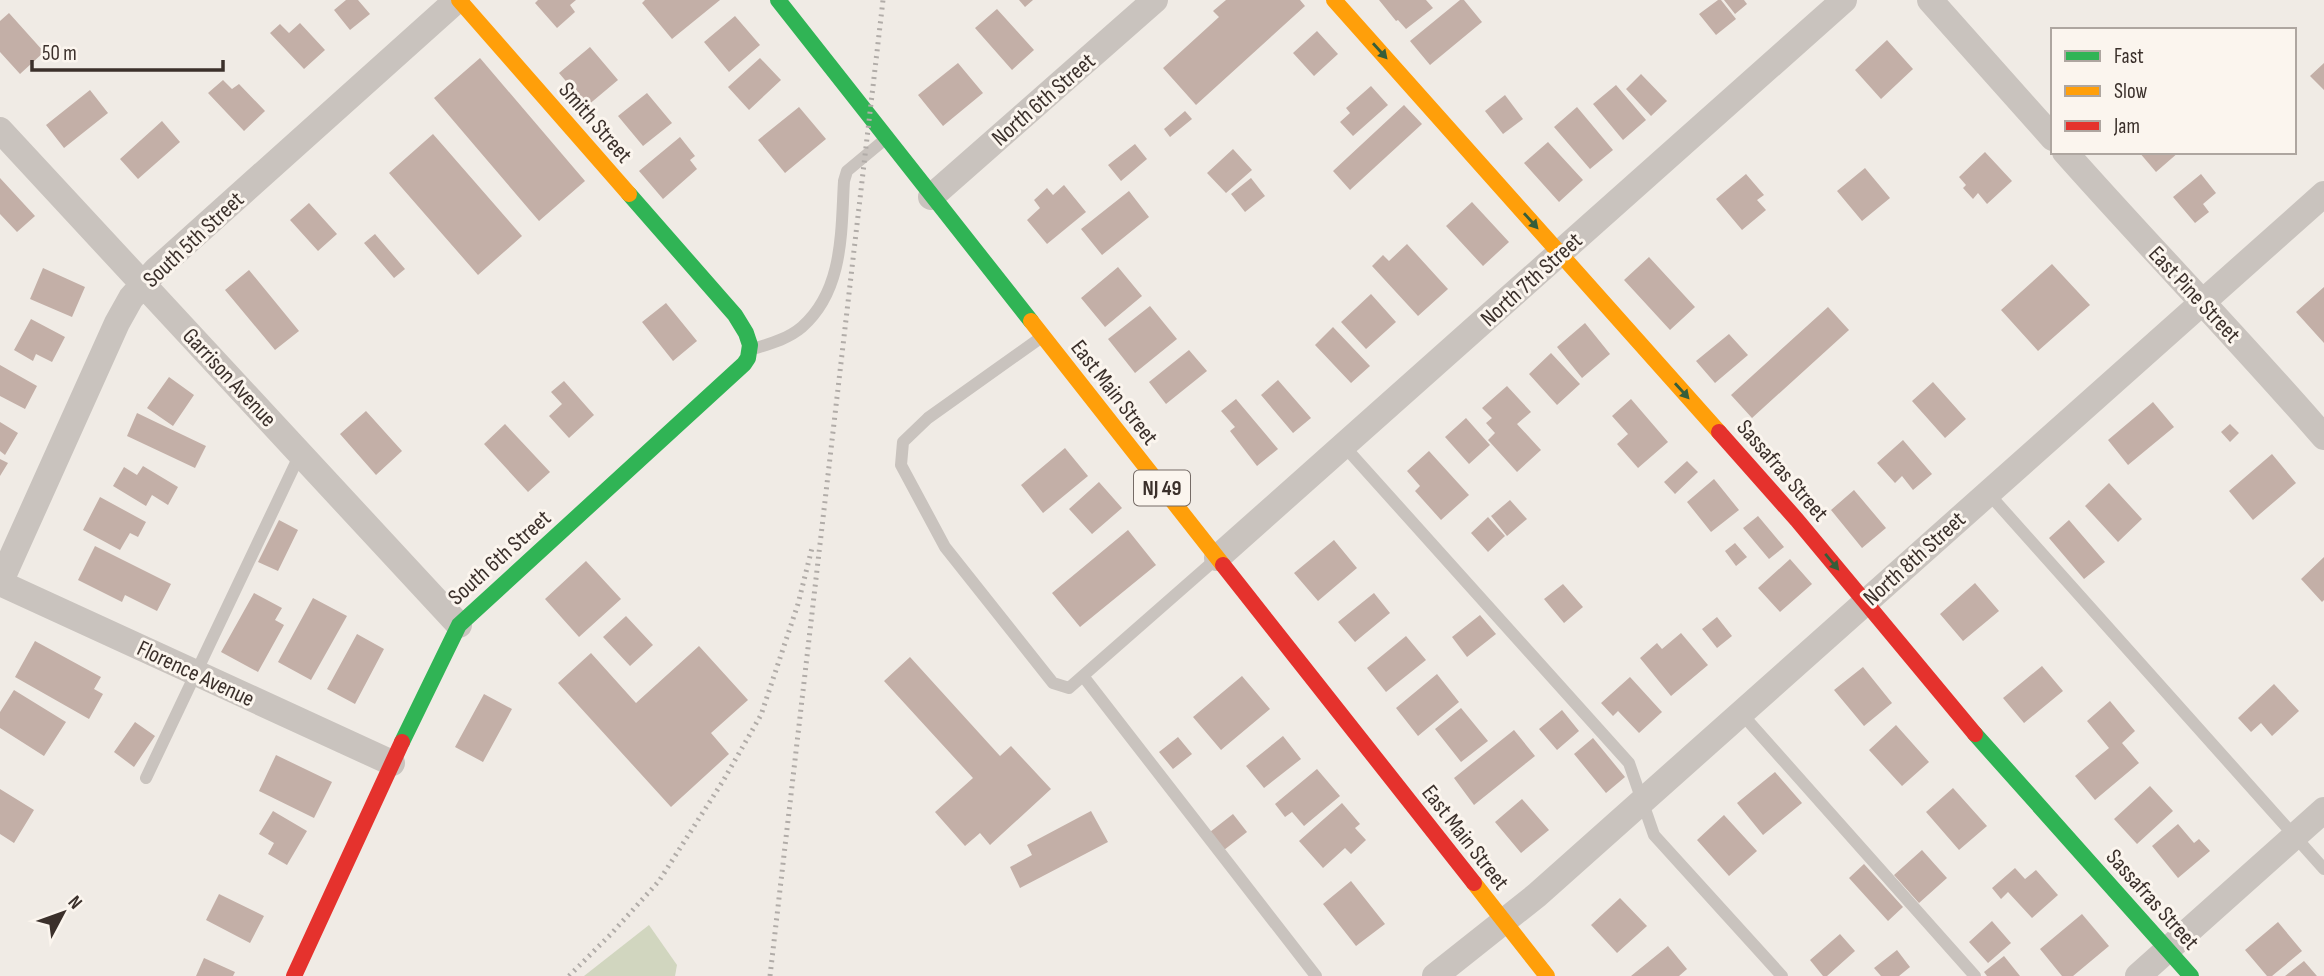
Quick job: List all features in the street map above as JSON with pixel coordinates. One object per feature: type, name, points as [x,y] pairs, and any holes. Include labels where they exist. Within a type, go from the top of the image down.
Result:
[{"type":"main road","name":"Smith Street","points":[[458,0],[734,315],[745,332],[751,350]]},
{"type":"main road","name":"East Main Street","points":[[778,0],[1547,976]]},
{"type":"main road","name":"Sassafras Street","points":[[1334,0],[1797,520],[1985,746],[2191,976]]},
{"type":"main road","name":"South 6th Street","points":[[294,976],[458,625],[744,364],[751,350]]},
{"type":"street","name":"South 5th Street","points":[[0,583],[117,323],[131,298],[156,270],[458,0]]},
{"type":"street","name":"North 6th Street","points":[[931,197],[1155,0]]},
{"type":"street","name":"North 7th Street","points":[[1217,558],[1844,0]]},
{"type":"street","points":[[1930,0],[2051,136]]},
{"type":"street","name":"Garrison Avenue","points":[[0,130],[458,625]]},
{"type":"street","name":"East Pine Street","points":[[2067,154],[2136,232],[2253,355],[2324,438]]},
{"type":"street","name":"North 8th Street","points":[[1435,976],[1537,895],[2324,194]]},
{"type":"street","name":"Florence Avenue","points":[[0,583],[392,763]]},
{"type":"street","points":[[2138,976],[2324,810]]},
{"type":"lane","points":[[751,350],[782,340],[802,327],[820,305],[833,282],[840,249],[847,171],[886,138]]},
{"type":"lane","points":[[1042,337],[928,418],[903,442],[901,466],[945,547],[1053,683],[1069,688],[1217,558]]},
{"type":"lane","points":[[1343,446],[1629,763],[1654,835],[1782,976]]},
{"type":"lane","points":[[146,778],[300,454]]},
{"type":"lane","points":[[1988,493],[2324,869]]},
{"type":"lane","points":[[1083,676],[1316,976]]},
{"type":"lane","points":[[1741,713],[1975,976]]},
{"type":"green space","points":[[649,925],[677,965],[675,976],[584,976]]},
{"type":"building","points":[[346,0],[358,0],[370,14],[350,30],[334,10]]},
{"type":"building","points":[[538,0],[576,0],[570,5],[575,12],[557,28],[535,3]]},
{"type":"building","points":[[645,0],[720,0],[672,39],[642,3]]},
{"type":"building","points":[[1019,0],[1033,0],[1025,7]]},
{"type":"building","points":[[1226,0],[1300,0],[1305,6],[1196,105],[1163,68],[1219,17],[1213,11]]},
{"type":"building","points":[[1379,0],[1426,0],[1433,8],[1406,29]]},
{"type":"building","points":[[1460,0],[1464,0],[1482,22],[1430,65],[1410,41]]},
{"type":"building","points":[[1721,0],[1736,19],[1716,35],[1699,14]]},
{"type":"building","points":[[1724,0],[1744,0],[1747,4],[1735,14]]},
{"type":"building","points":[[997,9],[1034,50],[1012,70],[975,28]]},
{"type":"building","points":[[9,13],[44,52],[20,74],[0,52],[0,21]]},
{"type":"building","points":[[735,16],[760,45],[729,72],[704,42]]},
{"type":"building","points":[[300,23],[325,50],[304,69],[270,33],[280,24],[289,33]]},
{"type":"building","points":[[1317,31],[1338,54],[1314,76],[1293,53]]},
{"type":"building","points":[[1887,40],[1913,69],[1881,99],[1855,70]]},
{"type":"building","points":[[590,47],[618,80],[587,106],[559,73]]},
{"type":"building","points":[[480,58],[585,181],[539,221],[434,98]]},
{"type":"building","points":[[760,58],[781,80],[749,110],[728,87]]},
{"type":"building","points":[[958,63],[983,93],[943,126],[918,95]]},
{"type":"building","points":[[2324,63],[2324,90],[2310,76]]},
{"type":"building","points":[[1641,74],[1667,101],[1651,116],[1626,89]]},
{"type":"building","points":[[223,80],[232,89],[239,84],[265,111],[244,131],[208,93]]},
{"type":"building","points":[[1616,85],[1646,120],[1623,140],[1593,104]]},
{"type":"building","points":[[1371,86],[1388,105],[1353,136],[1340,122],[1350,113],[1346,108]]},
{"type":"building","points":[[90,90],[108,113],[64,148],[46,125]]},
{"type":"building","points":[[647,93],[672,123],[643,146],[618,116]]},
{"type":"building","points":[[1505,95],[1523,119],[1503,134],[1485,111]]},
{"type":"building","points":[[1404,105],[1422,124],[1350,190],[1333,171]]},
{"type":"building","points":[[799,107],[826,139],[785,173],[758,140]]},
{"type":"building","points":[[1577,107],[1613,150],[1590,169],[1554,127]]},
{"type":"building","points":[[1185,111],[1192,119],[1170,137],[1164,129]]},
{"type":"building","points":[[162,121],[180,142],[138,179],[120,159]]},
{"type":"building","points":[[433,134],[522,236],[478,275],[389,173]]},
{"type":"building","points":[[680,137],[695,156],[690,160],[697,169],[663,199],[639,171]]},
{"type":"building","points":[[1548,142],[1583,180],[1559,202],[1524,163]]},
{"type":"building","points":[[1135,144],[1147,159],[1121,181],[1108,165]]},
{"type":"building","points":[[1233,149],[1252,170],[1226,193],[1207,173]]},
{"type":"building","points":[[1985,152],[2012,181],[1987,204],[1978,193],[1973,199],[1963,188],[1966,185],[1959,177]]},
{"type":"building","points":[[2141,154],[2177,154],[2156,172]]},
{"type":"building","points":[[1865,168],[1890,198],[1862,221],[1837,191]]},
{"type":"building","points":[[1746,174],[1764,195],[1757,200],[1766,210],[1742,230],[1716,199]]},
{"type":"building","points":[[2201,174],[2216,193],[2203,204],[2209,212],[2195,223],[2173,197]]},
{"type":"building","points":[[0,178],[35,216],[17,232],[0,214]]},
{"type":"building","points":[[1251,178],[1265,196],[1245,212],[1231,194]]},
{"type":"building","points":[[1064,185],[1086,212],[1047,244],[1027,220],[1040,208],[1034,200],[1047,188],[1053,195]]},
{"type":"building","points":[[1129,191],[1149,217],[1102,255],[1081,229]]},
{"type":"building","points":[[1472,202],[1509,242],[1483,266],[1446,226]]},
{"type":"building","points":[[309,203],[337,234],[318,251],[290,220]]},
{"type":"building","points":[[375,234],[405,269],[394,278],[364,243]]},
{"type":"building","points":[[1407,244],[1448,289],[1418,316],[1372,266],[1383,255],[1389,261]]},
{"type":"building","points":[[1649,257],[1695,307],[1670,330],[1624,280]]},
{"type":"building","points":[[2052,264],[2090,305],[2038,351],[2001,310]]},
{"type":"building","points":[[1118,267],[1142,296],[1105,327],[1081,298]]},
{"type":"building","points":[[43,268],[85,287],[72,317],[30,299]]},
{"type":"building","points":[[249,270],[299,331],[275,350],[225,290]]},
{"type":"building","points":[[2324,287],[2324,343],[2296,312]]},
{"type":"building","points":[[1371,294],[1396,322],[1366,349],[1341,322]]},
{"type":"building","points":[[666,303],[697,341],[673,361],[642,322]]},
{"type":"building","points":[[1150,306],[1177,339],[1135,373],[1108,339]]},
{"type":"building","points":[[1828,307],[1849,330],[1752,418],[1731,395]]},
{"type":"building","points":[[31,319],[65,337],[52,362],[36,354],[33,361],[14,350]]},
{"type":"building","points":[[1585,323],[1610,354],[1582,378],[1557,347]]},
{"type":"building","points":[[1333,327],[1370,366],[1351,383],[1315,345]]},
{"type":"building","points":[[1729,334],[1748,355],[1715,383],[1696,361]]},
{"type":"building","points":[[1189,350],[1207,371],[1166,404],[1149,382]]},
{"type":"building","points":[[1551,353],[1580,384],[1557,405],[1529,374]]},
{"type":"building","points":[[0,365],[37,386],[25,409],[0,396]]},
{"type":"building","points":[[169,377],[194,395],[173,426],[147,408]]},
{"type":"building","points":[[1278,380],[1311,418],[1293,433],[1261,395]]},
{"type":"building","points":[[564,381],[594,415],[569,438],[549,416],[562,404],[551,392]]},
{"type":"building","points":[[1933,382],[1966,419],[1945,438],[1912,401]]},
{"type":"building","points":[[1507,386],[1531,412],[1517,424],[1541,450],[1517,472],[1488,440],[1495,433],[1486,423],[1492,418],[1482,408]]},
{"type":"building","points":[[1236,399],[1278,449],[1257,466],[1230,431],[1235,427],[1221,411]]},
{"type":"building","points":[[1631,399],[1668,442],[1638,468],[1617,444],[1628,434],[1612,416]]},
{"type":"building","points":[[2153,402],[2174,427],[2128,465],[2108,440]]},
{"type":"building","points":[[366,411],[402,451],[376,475],[340,434]]},
{"type":"building","points":[[137,413],[206,446],[195,468],[127,436]]},
{"type":"building","points":[[1466,418],[1490,445],[1469,464],[1445,437]]},
{"type":"building","points":[[0,422],[18,433],[5,455],[0,451]]},
{"type":"building","points":[[505,424],[550,472],[528,492],[484,444]]},
{"type":"building","points":[[2230,424],[2239,433],[2230,442],[2221,432]]},
{"type":"building","points":[[1903,440],[1932,474],[1913,490],[1902,476],[1895,483],[1877,463]]},
{"type":"building","points":[[1065,448],[1088,476],[1043,513],[1021,485]]},
{"type":"building","points":[[1429,451],[1469,495],[1441,520],[1415,491],[1420,486],[1407,471]]},
{"type":"building","points":[[2272,454],[2296,483],[2253,520],[2229,491]]},
{"type":"building","points":[[0,459],[8,463],[0,476]]},
{"type":"building","points":[[1687,461],[1698,472],[1675,494],[1664,482]]},
{"type":"building","points":[[143,466],[178,487],[168,505],[152,495],[146,506],[113,486],[124,467],[137,475]]},
{"type":"building","points":[[1714,479],[1739,510],[1711,532],[1687,502]]},
{"type":"building","points":[[1099,482],[1122,508],[1092,534],[1069,509]]},
{"type":"building","points":[[2109,483],[2142,519],[2118,542],[2085,506]]},
{"type":"building","points":[[1854,490],[1886,528],[1862,548],[1831,510]]},
{"type":"building","points":[[100,497],[146,522],[138,537],[130,533],[120,550],[83,530]]},
{"type":"building","points":[[1510,500],[1527,519],[1507,536],[1491,516]]},
{"type":"building","points":[[1758,516],[1784,547],[1769,559],[1743,528]]},
{"type":"building","points":[[1488,517],[1505,536],[1488,552],[1471,533]]},
{"type":"building","points":[[279,520],[298,530],[278,571],[258,562]]},
{"type":"building","points":[[2069,520],[2105,562],[2084,579],[2049,538]]},
{"type":"building","points":[[1128,530],[1156,565],[1080,627],[1052,593]]},
{"type":"building","points":[[1334,540],[1357,568],[1318,601],[1294,573]]},
{"type":"building","points":[[1735,543],[1747,557],[1736,566],[1725,551]]},
{"type":"building","points":[[95,546],[171,584],[157,611],[125,595],[122,602],[78,580]]},
{"type":"building","points":[[2324,557],[2324,600],[2322,602],[2301,579]]},
{"type":"building","points":[[1790,559],[1812,584],[1780,612],[1758,588]]},
{"type":"building","points":[[586,561],[621,599],[579,637],[545,599]]},
{"type":"building","points":[[1975,583],[1999,611],[1963,641],[1940,614]]},
{"type":"building","points":[[1563,584],[1583,607],[1564,623],[1544,599]]},
{"type":"building","points":[[254,593],[282,608],[275,620],[284,625],[258,672],[221,652]]},
{"type":"building","points":[[1374,593],[1390,613],[1355,642],[1338,622]]},
{"type":"building","points":[[313,598],[347,616],[311,680],[278,662]]},
{"type":"building","points":[[1480,615],[1496,634],[1467,657],[1452,637]]},
{"type":"building","points":[[626,616],[653,645],[630,666],[603,637]]},
{"type":"building","points":[[1717,617],[1732,636],[1717,648],[1702,629]]},
{"type":"building","points":[[1681,633],[1708,665],[1671,696],[1640,658],[1657,643],[1662,649]]},
{"type":"building","points":[[357,634],[384,649],[355,704],[327,689]]},
{"type":"building","points":[[1406,636],[1426,660],[1386,692],[1367,668]]},
{"type":"building","points":[[35,641],[101,677],[94,689],[103,694],[89,719],[15,677]]},
{"type":"building","points":[[699,646],[748,700],[711,733],[729,754],[671,807],[558,683],[591,653],[636,703]]},
{"type":"building","points":[[910,657],[1000,756],[1011,746],[1051,789],[990,845],[980,833],[965,846],[935,812],[973,778],[884,681]]},
{"type":"building","points":[[2042,666],[2063,691],[2024,723],[2003,698]]},
{"type":"building","points":[[1863,667],[1892,703],[1864,726],[1834,690]]},
{"type":"building","points":[[1437,674],[1459,702],[1418,736],[1396,708]]},
{"type":"building","points":[[1242,676],[1270,709],[1221,750],[1193,717]]},
{"type":"building","points":[[1630,677],[1662,712],[1639,733],[1618,711],[1613,716],[1601,703]]},
{"type":"building","points":[[2274,684],[2299,711],[2272,736],[2261,723],[2251,732],[2238,718]]},
{"type":"building","points":[[14,690],[66,722],[44,756],[0,728],[0,712]]},
{"type":"building","points":[[484,694],[512,709],[483,762],[455,747]]},
{"type":"building","points":[[2110,701],[2135,731],[2122,743],[2139,763],[2095,800],[2075,776],[2109,748],[2087,721]]},
{"type":"building","points":[[1461,708],[1488,741],[1461,762],[1435,729]]},
{"type":"building","points":[[1562,710],[1579,731],[1557,750],[1539,729]]},
{"type":"building","points":[[135,722],[155,736],[134,767],[114,752]]},
{"type":"building","points":[[1896,725],[1929,762],[1902,786],[1869,750]]},
{"type":"building","points":[[1514,730],[1535,756],[1474,805],[1454,778]]},
{"type":"building","points":[[1283,736],[1301,759],[1264,788],[1246,766]]},
{"type":"building","points":[[1178,737],[1192,754],[1173,769],[1159,752]]},
{"type":"building","points":[[1593,738],[1625,777],[1606,793],[1574,754]]},
{"type":"building","points":[[276,755],[332,782],[314,818],[259,791]]},
{"type":"building","points":[[1317,769],[1340,796],[1304,826],[1292,812],[1285,817],[1275,804]]},
{"type":"building","points":[[1775,772],[1802,803],[1763,835],[1737,803]]},
{"type":"building","points":[[2150,786],[2173,811],[2137,844],[2114,819]]},
{"type":"building","points":[[1953,788],[1987,826],[1959,850],[1926,812]]},
{"type":"building","points":[[0,789],[34,810],[14,843],[0,834]]},
{"type":"building","points":[[1522,799],[1549,830],[1521,853],[1495,822]]},
{"type":"building","points":[[1342,803],[1360,824],[1355,828],[1366,840],[1351,854],[1345,848],[1323,868],[1299,841]]},
{"type":"building","points":[[273,811],[307,831],[287,865],[268,854],[274,843],[259,834]]},
{"type":"building","points":[[1091,811],[1108,842],[1020,888],[1010,867],[1032,855],[1027,845]]},
{"type":"building","points":[[1233,814],[1247,832],[1224,850],[1210,832]]},
{"type":"building","points":[[1724,815],[1757,851],[1729,876],[1697,840]]},
{"type":"building","points":[[2178,824],[2194,843],[2199,839],[2210,851],[2178,878],[2152,846]]},
{"type":"building","points":[[1922,850],[1947,878],[1919,903],[1894,875]]},
{"type":"building","points":[[1864,864],[1903,907],[1888,921],[1849,878]]},
{"type":"building","points":[[2015,868],[2025,879],[2036,870],[2058,895],[2032,918],[2008,892],[2001,899],[1992,888]]},
{"type":"building","points":[[1351,881],[1385,924],[1356,946],[1323,904]]},
{"type":"building","points":[[219,894],[264,916],[250,943],[206,920]]},
{"type":"building","points":[[1620,898],[1647,926],[1617,953],[1591,925]]},
{"type":"building","points":[[2082,914],[2109,946],[2073,976],[2062,976],[2040,949]]},
{"type":"building","points":[[1992,921],[2011,943],[1988,963],[1969,942]]},
{"type":"building","points":[[2278,922],[2302,951],[2272,976],[2267,976],[2245,950]]},
{"type":"building","points":[[1840,934],[1855,951],[1827,976],[1823,976],[1810,960]]},
{"type":"building","points":[[1668,946],[1687,969],[1679,976],[1631,976]]},
{"type":"building","points":[[1897,950],[1910,967],[1899,976],[1881,976],[1874,968]]},
{"type":"building","points":[[2004,956],[2020,976],[1987,976],[1984,972]]},
{"type":"building","points":[[204,958],[235,972],[233,976],[196,976]]},
{"type":"building","points":[[2304,961],[2317,976],[2285,976]]},
{"type":"railway","points":[[770,976],[883,0]]},
{"type":"railway","points":[[569,976],[659,881],[723,781],[761,715],[798,604],[812,548]]},
{"type":"traffic: fast","points":[[778,0],[1031,321]]},
{"type":"traffic: fast","points":[[402,742],[459,625],[748,358],[750,345],[735,315],[629,194]]},
{"type":"traffic: fast","points":[[1975,734],[2191,976]]},
{"type":"traffic: slow","points":[[459,0],[629,194]]},
{"type":"traffic: slow","points":[[1334,0],[1719,432]]},
{"type":"traffic: slow","points":[[1031,321],[1223,565]]},
{"type":"traffic: slow","points":[[1474,883],[1547,976]]},
{"type":"traffic: jam","points":[[1719,432],[1797,520],[1975,734]]},
{"type":"traffic: jam","points":[[1223,565],[1474,883]]},
{"type":"traffic: jam","points":[[294,976],[402,742]]}]
